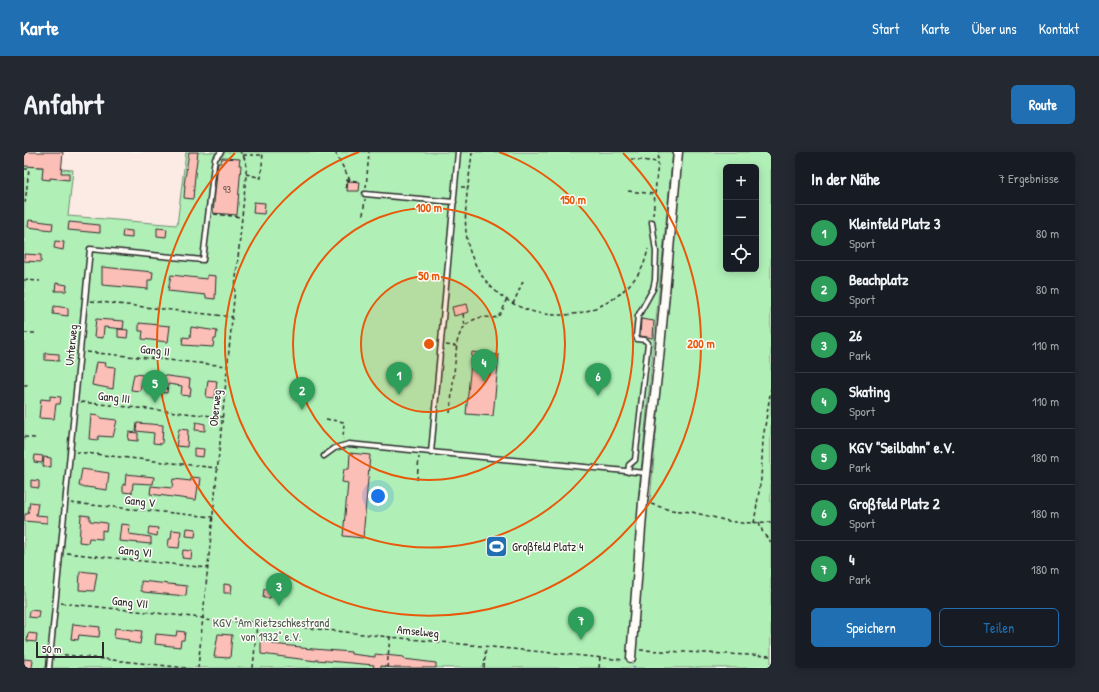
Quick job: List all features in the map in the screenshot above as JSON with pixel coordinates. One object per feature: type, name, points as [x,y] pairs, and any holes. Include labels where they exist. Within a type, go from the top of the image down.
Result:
[{"type":"street","points":[[628,659],[632,648],[633,612],[643,502],[659,358],[678,152]]},
{"type":"lane","name":"Unterweg","points":[[49,668],[90,249],[203,260],[214,162],[221,152]]},
{"type":"lane","points":[[431,453],[458,152]]},
{"type":"lane","points":[[365,194],[454,202]]},
{"type":"lane","points":[[628,472],[629,465],[635,460],[648,344],[645,340],[637,339],[638,316],[653,289],[655,280],[656,252],[652,222]]},
{"type":"lane","points":[[324,456],[335,448],[349,444],[646,473]]},
{"type":"path","points":[[240,152],[243,154],[263,155]]},
{"type":"path","points":[[246,174],[261,178],[263,152]]},
{"type":"path","points":[[336,152],[350,180]]},
{"type":"path","points":[[363,215],[369,152]]},
{"type":"path","points":[[472,152],[465,225],[471,256],[478,271],[487,284],[513,304],[528,311],[544,314],[562,315],[594,309],[622,292],[632,281],[643,267],[649,248]]},
{"type":"path","points":[[652,222],[659,152]]},
{"type":"path","name":"Oberweg","points":[[198,668],[246,174],[246,162],[243,154]]},
{"type":"path","points":[[632,159],[658,162]]},
{"type":"path","points":[[24,169],[29,169],[24,204]]},
{"type":"path","points":[[346,188],[347,180],[357,181]]},
{"type":"path","points":[[628,191],[655,194]]},
{"type":"path","points":[[208,213],[242,217]]},
{"type":"path","points":[[513,304],[524,279]]},
{"type":"path","points":[[24,280],[40,281]]},
{"type":"path","points":[[86,300],[233,317]]},
{"type":"path","points":[[450,413],[456,346],[460,332],[465,326],[478,318],[494,318],[500,315],[506,300]]},
{"type":"path","points":[[463,314],[465,326]]},
{"type":"path","points":[[24,332],[35,334]]},
{"type":"path","points":[[441,344],[456,346]]},
{"type":"path","name":"Gang II","points":[[80,352],[228,366]]},
{"type":"path","points":[[24,385],[30,385]]},
{"type":"path","points":[[754,522],[761,479],[763,439],[771,388]]},
{"type":"path","name":"Gang III","points":[[75,402],[223,417]]},
{"type":"path","points":[[326,420],[344,422],[343,440],[349,444]]},
{"type":"path","points":[[24,437],[36,438]]},
{"type":"path","points":[[70,452],[217,468]]},
{"type":"path","points":[[417,480],[420,452]]},
{"type":"path","name":"Gang V","points":[[65,502],[213,517]]},
{"type":"path","points":[[643,502],[670,510],[692,512],[728,521],[742,523],[771,522]]},
{"type":"path","points":[[759,522],[763,533],[771,542]]},
{"type":"path","name":"Gang VI","points":[[60,552],[208,568]]},
{"type":"path","name":"Gang VII","points":[[55,603],[203,618]]},
{"type":"path","name":"Amselweg","points":[[203,618],[205,620],[224,622],[240,621],[390,637],[628,659]]},
{"type":"path","points":[[253,668],[257,623]]},
{"type":"path","points":[[387,668],[390,637]]},
{"type":"path","points":[[484,668],[486,646]]},
{"type":"path","points":[[632,648],[641,650],[771,656]]},
{"type":"path","points":[[51,653],[186,668]]},
{"type":"path","points":[[599,668],[600,657]]},
{"type":"shaded area","points":[[24,152],[186,152],[177,225],[68,216],[24,166]]},
{"type":"green space","name":"KGV \"Am Rietzschkestrand von 1932\" e.V.","points":[[186,152],[673,152],[638,500],[650,501],[681,152],[771,152],[771,668],[24,668],[24,166],[73,170],[68,216],[177,225]]},
{"type":"building","points":[[24,152],[63,152],[61,173],[69,173],[69,180],[50,178],[50,180],[42,179],[43,167],[24,166]]},
{"type":"building","points":[[189,152],[198,152],[193,199],[184,198],[184,185]]},
{"type":"building","points":[[222,158],[240,159],[239,165],[241,165],[237,215],[213,213],[218,163],[221,163]]},
{"type":"building","points":[[348,181],[360,182],[359,191],[347,191]]},
{"type":"building","points":[[254,202],[265,203],[264,214],[253,213]]},
{"type":"building","points":[[29,220],[53,223],[52,230],[28,227]]},
{"type":"building","points":[[69,222],[100,225],[100,233],[68,230]]},
{"type":"building","points":[[157,228],[167,229],[166,237],[157,236]]},
{"type":"building","points":[[123,230],[132,231],[132,238],[122,237]]},
{"type":"building","points":[[55,241],[64,242],[63,250],[54,248]]},
{"type":"building","points":[[24,254],[41,255],[41,262],[24,261]]},
{"type":"building","points":[[102,267],[153,272],[152,280],[148,280],[148,289],[102,285]]},
{"type":"building","points":[[171,275],[207,279],[207,275],[216,276],[215,299],[206,298],[206,295],[168,291]]},
{"type":"building","points":[[56,283],[67,285],[66,291],[55,291]]},
{"type":"building","points":[[467,304],[469,312],[454,316],[452,307]]},
{"type":"building","points":[[54,306],[68,308],[68,316],[53,314]]},
{"type":"building","points":[[96,319],[124,321],[123,329],[104,327],[103,338],[94,337]]},
{"type":"building","points":[[641,319],[654,321],[653,338],[640,336]]},
{"type":"building","points":[[139,323],[170,326],[168,342],[142,339],[143,331],[139,331]]},
{"type":"building","points":[[191,327],[217,331],[213,347],[182,345],[183,337],[190,338]]},
{"type":"building","points":[[118,329],[128,330],[127,338],[118,337]]},
{"type":"building","points":[[472,352],[499,355],[493,416],[466,414]]},
{"type":"building","points":[[45,353],[59,354],[59,361],[45,360]]},
{"type":"building","points":[[96,362],[106,363],[105,366],[115,367],[113,389],[92,385]]},
{"type":"building","points":[[134,374],[143,375],[140,391],[131,390]]},
{"type":"building","points":[[160,375],[190,379],[190,396],[181,395],[182,386],[168,384],[167,393],[158,392]]},
{"type":"building","points":[[208,380],[217,381],[215,398],[206,397]]},
{"type":"building","points":[[50,396],[61,397],[60,404],[56,404],[54,419],[39,418],[41,399],[50,400]]},
{"type":"building","points":[[91,415],[100,416],[100,418],[117,420],[113,437],[98,436],[98,440],[89,439]]},
{"type":"building","points":[[196,422],[205,424],[205,431],[195,430]]},
{"type":"building","points":[[137,423],[163,425],[162,444],[153,443],[154,433],[136,431]]},
{"type":"building","points":[[179,429],[188,430],[187,447],[176,446]]},
{"type":"building","points":[[129,432],[138,433],[138,441],[128,440]]},
{"type":"building","points":[[194,448],[204,449],[203,457],[194,456]]},
{"type":"building","points":[[350,453],[370,455],[363,538],[343,536],[348,483],[342,482],[344,469],[349,469]]},
{"type":"building","points":[[35,455],[43,456],[42,463],[34,462]]},
{"type":"building","points":[[44,457],[51,458],[51,467],[43,466]]},
{"type":"building","points":[[82,469],[109,473],[107,490],[79,486]]},
{"type":"building","points":[[126,474],[154,477],[153,484],[133,483],[132,493],[123,492],[123,484],[125,485]]},
{"type":"building","points":[[191,477],[201,478],[196,500],[150,494],[151,486],[172,488],[173,479],[191,481]]},
{"type":"building","points":[[31,480],[39,481],[39,488],[31,487]]},
{"type":"building","points":[[30,502],[38,503],[36,515],[47,516],[47,523],[24,521],[25,514],[28,514]]},
{"type":"building","points":[[81,515],[90,516],[90,521],[107,523],[106,531],[102,530],[102,539],[89,538],[88,543],[79,542]]},
{"type":"building","points":[[121,524],[130,525],[129,534],[151,537],[151,544],[119,541]]},
{"type":"building","points":[[149,527],[158,528],[157,536],[148,534]]},
{"type":"building","points":[[187,528],[196,529],[195,537],[186,536]]},
{"type":"building","points":[[172,530],[181,531],[179,548],[168,547]]},
{"type":"building","points":[[183,550],[192,551],[191,559],[182,558]]},
{"type":"building","points":[[80,571],[97,573],[94,591],[79,590]]},
{"type":"building","points":[[141,581],[187,586],[186,596],[143,592],[141,591]]},
{"type":"building","points":[[224,584],[232,585],[231,593],[224,593]]},
{"type":"building","points":[[264,589],[271,590],[270,598],[263,598]]},
{"type":"building","points":[[30,610],[39,611],[38,618],[29,617]]},
{"type":"building","points":[[73,624],[100,627],[99,637],[79,635],[78,640],[71,639]]},
{"type":"building","points":[[115,628],[142,631],[140,644],[128,642],[129,640],[114,638]]},
{"type":"building","points":[[177,631],[185,632],[184,640],[181,640],[180,647],[155,644],[156,634],[176,636]]},
{"type":"building","points":[[28,633],[37,634],[36,642],[27,641]]},
{"type":"building","points":[[218,634],[232,635],[230,658],[214,657]]},
{"type":"building","points":[[261,640],[273,641],[272,644],[351,652],[351,654],[375,657],[375,654],[404,657],[404,659],[436,663],[436,668],[395,668],[381,666],[381,668],[373,668],[374,665],[316,661],[261,654]]},
{"type":"building","points":[[24,659],[33,660],[32,668],[24,667]]},
{"type":"place","name":"Skating","points":[[484,382]]},
{"type":"place","name":"Kleinfeld Platz 3","points":[[399,395]]},
{"type":"place","name":"Großfeld Platz 2","points":[[598,396]]},
{"type":"place","name":"KGV \"Seilbahn\" e.V.","points":[[155,403]]},
{"type":"place","name":"Beachplatz","points":[[302,410]]},
{"type":"place","name":"Großfeld Platz 4","points":[[497,546]]},
{"type":"place","name":"26","points":[[279,606]]},
{"type":"place","name":"4","points":[[581,640]]}]
